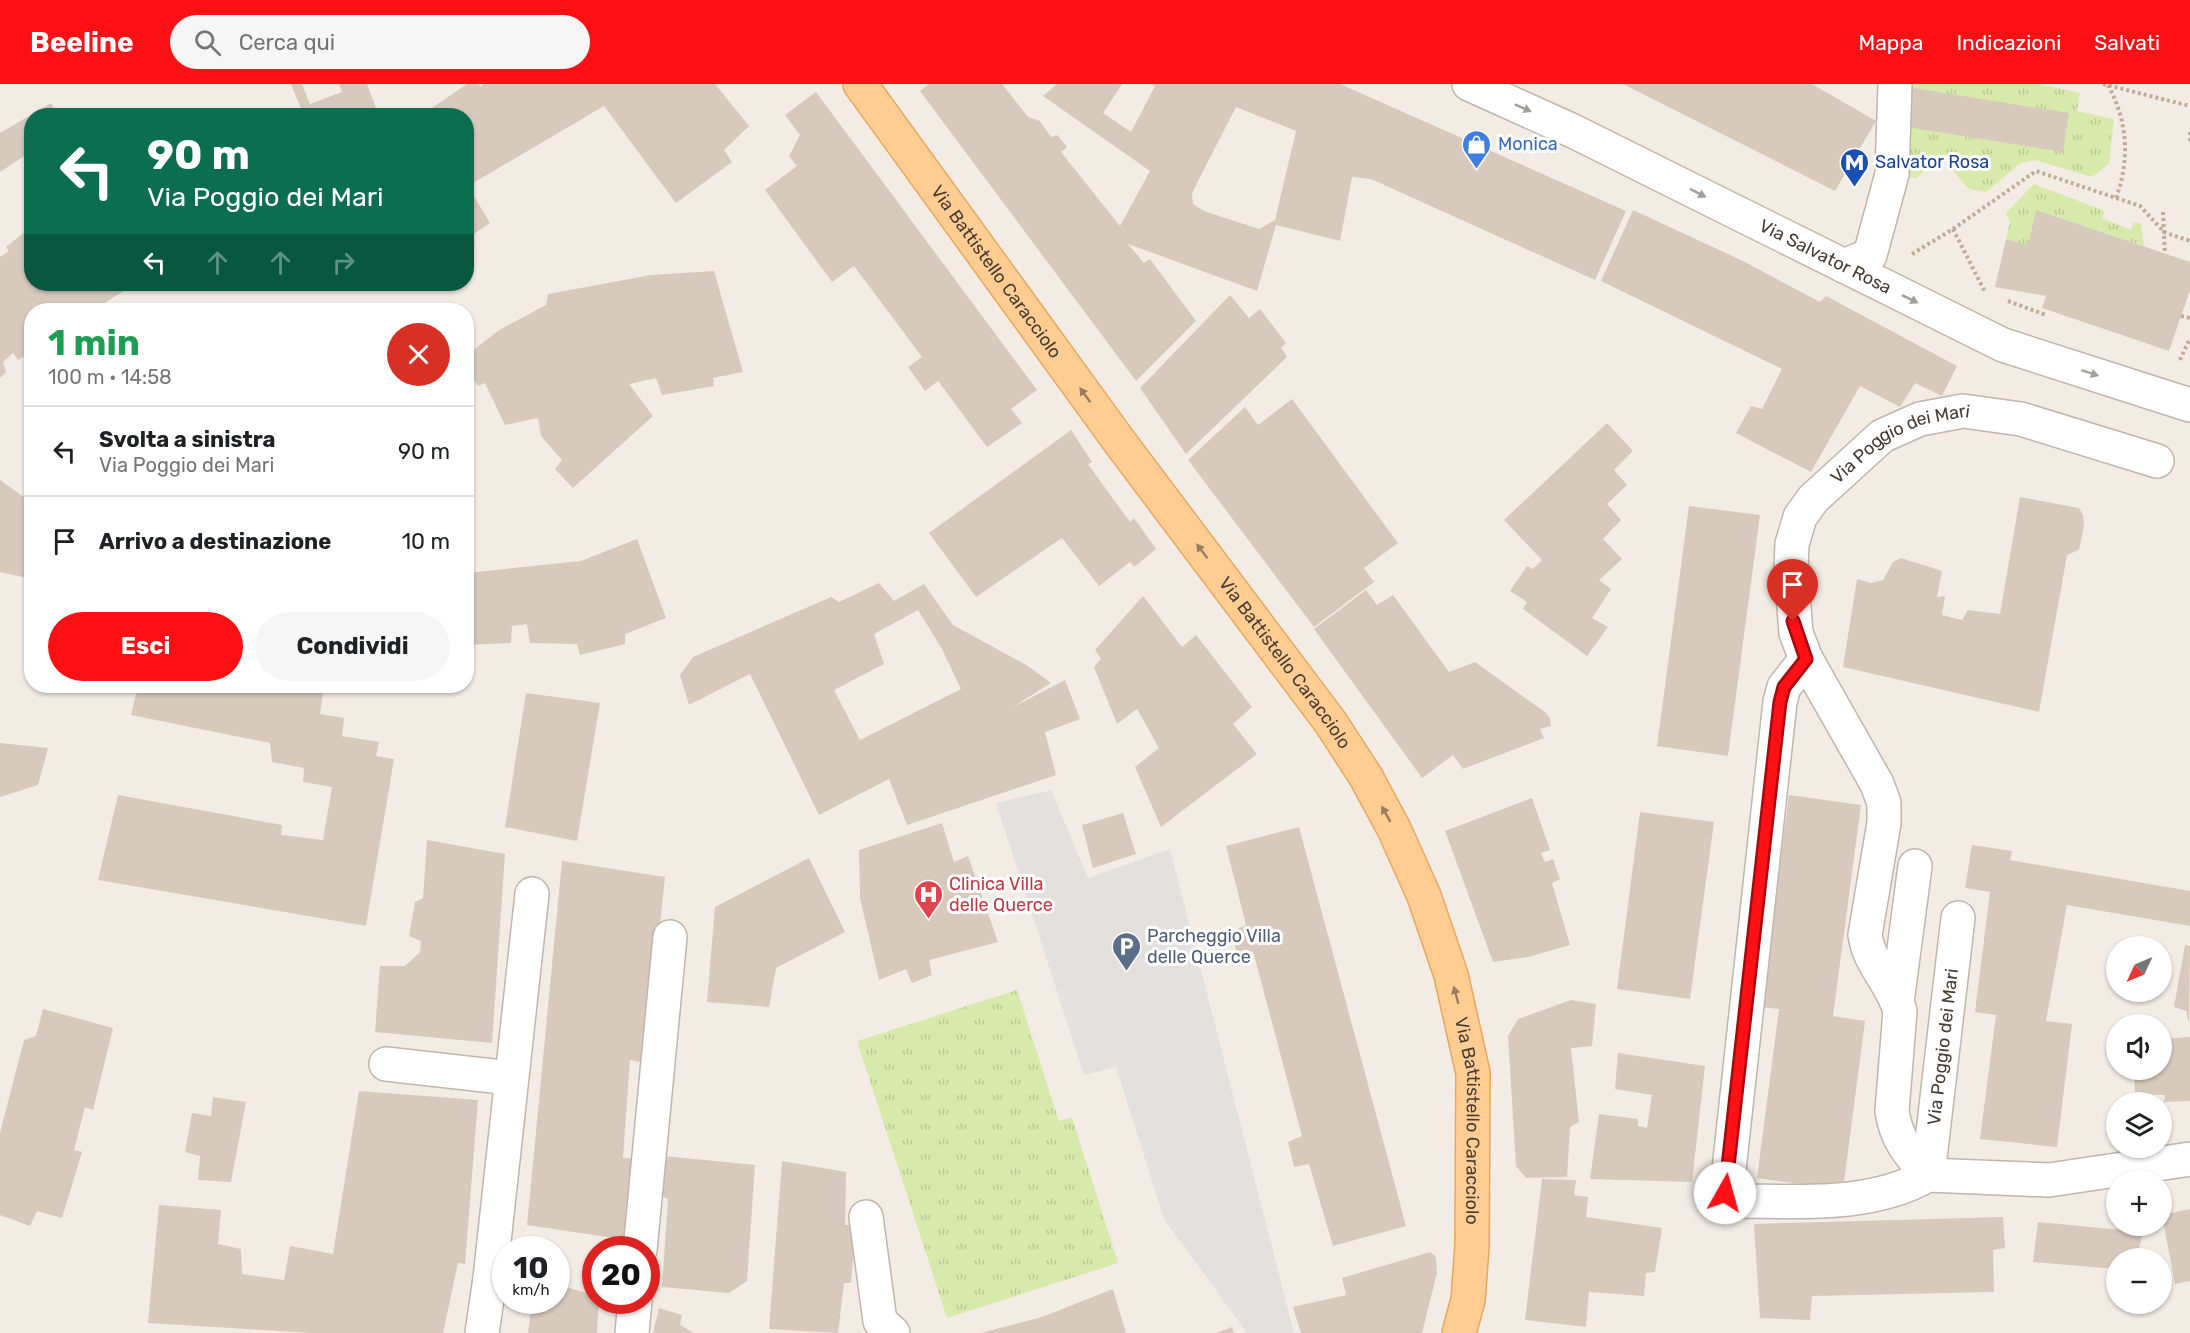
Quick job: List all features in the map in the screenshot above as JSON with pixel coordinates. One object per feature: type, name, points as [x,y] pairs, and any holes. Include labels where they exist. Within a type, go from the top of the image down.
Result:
[{"type":"main road","name":"Via Battistello Caracciolo","points":[[860,84],[1119,441],[1330,723],[1366,777],[1394,829],[1424,896],[1450,975],[1473,1073],[1472,1247],[1468,1300],[1459,1333]]},
{"type":"street","name":"Via Salvator Rosa","points":[[1469,84],[1573,131],[2003,345],[2190,405]]},
{"type":"street","points":[[1844,266],[1869,255],[1892,174],[1895,84]]},
{"type":"street","name":"Via Poggio dei Mari","points":[[1897,1002],[1869,953],[1865,935],[1884,823],[1884,803],[1877,784],[1806,659],[1793,621],[1791,569],[1794,532],[1800,517],[1813,499],[1882,436],[1920,419],[1964,411],[1992,413],[2021,419],[2157,461]]},
{"type":"street","points":[[1806,659],[1784,687],[1780,702],[1725,1193],[1733,1201],[1834,1201],[1913,1183],[1928,1175],[2049,1180],[2190,1160]]},
{"type":"street","name":"Via Poggio dei Mari","points":[[1915,866],[1897,1002],[1900,1021],[1892,1111],[1899,1140],[1928,1175]]},
{"type":"street","points":[[482,1333],[532,894]]},
{"type":"street","name":"Via Poggio dei Mari","points":[[1928,1175],[1958,918]]},
{"type":"street","points":[[641,1236],[670,937]]},
{"type":"street","points":[[386,1064],[511,1078]]},
{"type":"street","points":[[866,1217],[880,1321],[893,1333]]},
{"type":"street","points":[[632,1333],[634,1314]]},
{"type":"path","points":[[2106,85],[2190,106]]},
{"type":"path","points":[[2106,85],[2118,103],[2125,134],[2123,177],[2116,198]]},
{"type":"path","points":[[2190,132],[2190,144]]},
{"type":"path","points":[[1914,253],[1953,229],[2036,171],[2140,206],[2164,232],[2190,241]]},
{"type":"path","points":[[2163,212],[2165,254]]},
{"type":"path","points":[[1953,229],[1986,293],[1996,297]]},
{"type":"path","points":[[2006,301],[2048,316]]},
{"type":"path","points":[[2181,316],[2190,318]]},
{"type":"green space","points":[[1913,84],[2038,84],[2080,93],[2077,111],[2114,119],[2109,164],[2092,177],[2035,160],[2021,163],[1986,192],[1969,189],[1941,157],[1916,178],[1900,175]]},
{"type":"green space","points":[[2034,184],[2105,211],[2102,218],[2131,230],[2134,222],[2141,224],[2144,246],[2036,211],[2028,245],[2006,239],[2010,222],[2006,213]]},
{"type":"green space","points":[[1017,990],[1059,1121],[1072,1117],[1118,1263],[947,1318],[857,1041]]},
{"type":"shaded area","name":"Parcheggio Villa delle Querce","points":[[1051,790],[1088,878],[1170,849],[1294,1333],[1247,1333],[1164,1219],[1116,1067],[1084,1075],[996,803]]},
{"type":"building","points":[[291,84],[302,84],[310,104],[342,92],[339,84],[367,84],[376,108],[301,108]]},
{"type":"building","points":[[467,84],[479,84],[480,87],[484,84],[715,84],[749,126],[724,150],[732,162],[676,203],[604,106],[474,182],[474,108],[432,108]]},
{"type":"building","points":[[929,84],[1002,84],[1028,117],[1040,121],[1051,137],[1057,135],[1067,147],[1061,152],[1120,226],[1150,171],[1043,96],[1057,84],[1122,84],[1103,113],[1131,132],[1155,86],[1151,84],[1340,84],[1626,211],[1595,280],[1371,179],[1352,177],[1340,241],[1276,225],[1257,291],[1128,244],[1144,263],[1150,259],[1196,321],[1136,381],[920,91]],"holes":[[[1236,107],[1296,131],[1275,220],[1259,229],[1204,211],[1193,204],[1192,193]]]},
{"type":"building","points":[[1623,84],[1812,84],[1876,121],[1835,191]]},
{"type":"building","points":[[1913,88],[2069,113],[2063,152],[1907,127]]},
{"type":"building","points":[[816,92],[1037,390],[1011,409],[1022,423],[987,447],[938,381],[925,391],[908,367],[922,357],[854,266],[832,282],[765,190],[797,166],[789,156],[800,135],[785,115]]},
{"type":"building","points":[[51,103],[54,108],[42,108]]},
{"type":"building","points":[[24,119],[24,156],[0,172],[0,133]]},
{"type":"building","points":[[474,196],[490,223],[474,234]]},
{"type":"building","points":[[1633,210],[1743,261],[1820,302],[1826,296],[1957,366],[1942,396],[1915,383],[1900,407],[1860,386],[1811,472],[1736,433],[1751,406],[1762,409],[1782,369],[1601,281]]},
{"type":"building","points":[[2036,210],[2190,262],[2190,290],[2169,351],[2042,308],[2046,296],[1995,287],[2006,239],[2028,245]]},
{"type":"building","points":[[24,232],[24,291],[123,291],[105,303],[24,303],[24,357],[18,360],[13,353],[3,362],[6,372],[0,378],[0,257],[9,251],[6,247]]},
{"type":"building","points":[[714,271],[743,372],[713,378],[714,386],[662,395],[656,378],[629,384],[653,416],[573,488],[555,469],[562,460],[541,436],[538,418],[505,425],[485,383],[478,386],[474,380],[474,350],[499,330],[546,305],[548,294],[651,275]]},
{"type":"building","points":[[1230,295],[1249,318],[1260,309],[1286,343],[1281,348],[1287,357],[1186,454],[1140,388]]},
{"type":"building","points":[[1292,399],[1398,543],[1364,568],[1374,582],[1314,627],[1188,460],[1245,407],[1258,425]]},
{"type":"building","points":[[1607,423],[1633,451],[1614,470],[1627,485],[1607,504],[1621,520],[1603,539],[1622,559],[1599,580],[1611,589],[1592,618],[1608,627],[1587,656],[1523,609],[1527,602],[1510,591],[1527,566],[1533,569],[1542,560],[1504,520]]},
{"type":"building","points":[[1071,430],[1092,462],[1088,464],[1130,522],[1134,518],[1156,549],[1134,567],[1130,562],[1099,586],[1062,538],[976,597],[929,533]]},
{"type":"building","points":[[0,480],[24,497],[24,577],[0,572]]},
{"type":"building","points":[[2020,497],[2079,508],[2083,515],[2084,526],[2079,550],[2067,555],[2039,712],[1843,667],[1857,579],[1871,583],[1883,580],[1893,562],[1901,558],[1942,571],[1937,597],[1945,596],[1942,615],[1962,620],[1968,610],[2000,614]]},
{"type":"building","points":[[1689,506],[1760,515],[1728,756],[1657,746]]},
{"type":"building","points":[[637,539],[666,618],[625,634],[625,644],[580,655],[577,644],[530,643],[527,624],[512,626],[511,643],[474,645],[474,572],[581,561]]},
{"type":"building","points":[[879,583],[894,601],[924,584],[953,625],[1028,666],[1051,683],[1013,707],[1065,680],[1080,719],[1045,732],[1056,775],[907,825],[889,779],[819,815],[750,674],[689,705],[680,675],[693,657],[831,597],[839,602]],"holes":[[[918,610],[942,649],[961,689],[860,740],[834,690],[884,664],[874,634]]]},
{"type":"building","points":[[1366,590],[1377,605],[1393,595],[1449,672],[1475,662],[1545,712],[1550,718],[1551,726],[1540,729],[1544,738],[1463,769],[1453,755],[1422,778],[1314,629]]},
{"type":"building","points":[[1143,596],[1182,647],[1196,635],[1252,707],[1233,724],[1257,754],[1161,827],[1135,767],[1159,748],[1137,709],[1117,724],[1094,667],[1101,659],[1095,650]]},
{"type":"building","points":[[136,693],[323,693],[320,714],[344,718],[342,736],[379,742],[376,756],[394,759],[366,926],[98,880],[118,795],[282,825],[281,835],[323,840],[332,787],[303,782],[304,768],[272,762],[270,743],[131,715]]},
{"type":"building","points":[[526,693],[600,703],[577,841],[505,827]]},
{"type":"building","points":[[0,743],[48,748],[38,785],[0,797]]},
{"type":"building","points":[[1789,795],[1861,805],[1833,1016],[1865,1021],[1843,1190],[1757,1178],[1779,1009],[1761,1007]]},
{"type":"building","points":[[1532,798],[1550,850],[1541,853],[1545,862],[1553,859],[1560,879],[1552,883],[1570,945],[1528,957],[1493,962],[1445,831]]},
{"type":"building","points":[[1640,812],[1714,822],[1690,999],[1617,989]]},
{"type":"building","points":[[1123,813],[1136,854],[1093,868],[1082,825]]},
{"type":"building","name":"Clinica Villa delle Querce","points":[[942,823],[954,862],[968,856],[998,942],[929,960],[932,975],[912,983],[906,969],[879,980],[860,898],[859,850]]},
{"type":"building","points":[[1299,827],[1406,1226],[1333,1246],[1309,1164],[1294,1167],[1288,1142],[1302,1136],[1253,951],[1238,957],[1231,932],[1246,925],[1226,846]]},
{"type":"building","points":[[427,840],[505,854],[492,1043],[375,1032],[380,966],[405,966],[420,952],[421,941],[409,936],[415,902],[423,898]]},
{"type":"building","points":[[1972,845],[2012,851],[2010,860],[2190,891],[2190,926],[2067,905],[2046,1021],[2072,1024],[2057,1147],[1980,1139],[1996,1015],[1975,1012],[1990,892],[1965,888]]},
{"type":"building","points":[[809,858],[845,932],[776,968],[769,1007],[707,1002],[715,907]]},
{"type":"building","points":[[562,861],[665,877],[645,1063],[630,1060],[623,1158],[640,1159],[628,1236],[600,1236],[527,1225]]},
{"type":"building","points":[[2185,945],[2190,946],[2189,1023],[2186,1011],[2174,1007]]},
{"type":"building","points":[[1571,1000],[1596,1004],[1592,1046],[1571,1048],[1579,1122],[1570,1127],[1567,1177],[1526,1178],[1516,1166],[1508,1036],[1518,1019]]},
{"type":"building","points":[[43,1009],[113,1028],[93,1110],[85,1107],[74,1150],[82,1152],[62,1218],[37,1211],[30,1226],[0,1215],[0,1133],[24,1040],[36,1036]]},
{"type":"building","points":[[2190,1037],[2190,1101],[2172,1102],[2172,1092],[2135,1092],[2134,1080],[2172,1080],[2172,1038]]},
{"type":"building","points":[[1618,1053],[1705,1066],[1692,1182],[1590,1179],[1599,1114],[1638,1119],[1638,1126],[1647,1128],[1652,1095],[1615,1089]]},
{"type":"building","points":[[359,1091],[478,1100],[465,1264],[458,1263],[443,1333],[312,1333],[148,1323],[159,1205],[221,1210],[218,1244],[241,1249],[242,1274],[284,1280],[290,1246],[333,1254]]},
{"type":"building","points":[[213,1097],[246,1102],[231,1182],[198,1180],[200,1156],[185,1152],[192,1113],[211,1116]]},
{"type":"building","points":[[664,1156],[755,1165],[747,1281],[729,1293],[662,1287],[668,1199],[661,1196]]},
{"type":"building","points":[[782,1161],[846,1172],[845,1225],[856,1225],[851,1283],[844,1283],[838,1333],[769,1329]]},
{"type":"building","points":[[1542,1179],[1576,1180],[1574,1195],[1588,1197],[1586,1217],[1662,1228],[1655,1272],[1646,1273],[1644,1296],[1589,1292],[1586,1327],[1525,1320]]},
{"type":"building","points":[[2190,1209],[2190,1281],[2175,1284],[2172,1248],[2168,1248],[2166,1236],[2172,1236],[2172,1213]]},
{"type":"building","points":[[2003,1217],[2005,1248],[1993,1250],[1994,1292],[1812,1296],[1810,1320],[1760,1318],[1754,1224]]},
{"type":"building","points":[[2038,1222],[2106,1228],[2106,1236],[2142,1236],[2139,1248],[2106,1248],[2106,1268],[2033,1262]]},
{"type":"building","points":[[1430,1252],[1436,1257],[1437,1273],[1422,1333],[1301,1333],[1293,1307],[1346,1295],[1342,1278]]},
{"type":"building","points":[[570,1288],[582,1292],[582,1314],[598,1314],[597,1333],[528,1333],[530,1314],[570,1314]]},
{"type":"building","points":[[1113,1289],[1126,1333],[981,1333],[1042,1317]]},
{"type":"building","points":[[660,1308],[682,1315],[680,1325],[694,1333],[653,1333]]},
{"type":"building","points":[[1232,1327],[1234,1333],[1216,1333]]},
{"type":"place","name":"Monica","points":[[1477,170]]},
{"type":"place","name":"Salvator Rosa","points":[[1854,188]]},
{"type":"place","name":"Clinica Villa delle Querce","points":[[928,920]]},
{"type":"place","name":"Parcheggio Villa delle Querce","points":[[1126,972]]},
{"type":"route","points":[[1725,1193],[1780,702],[1784,687],[1806,659],[1793,621]]}]
